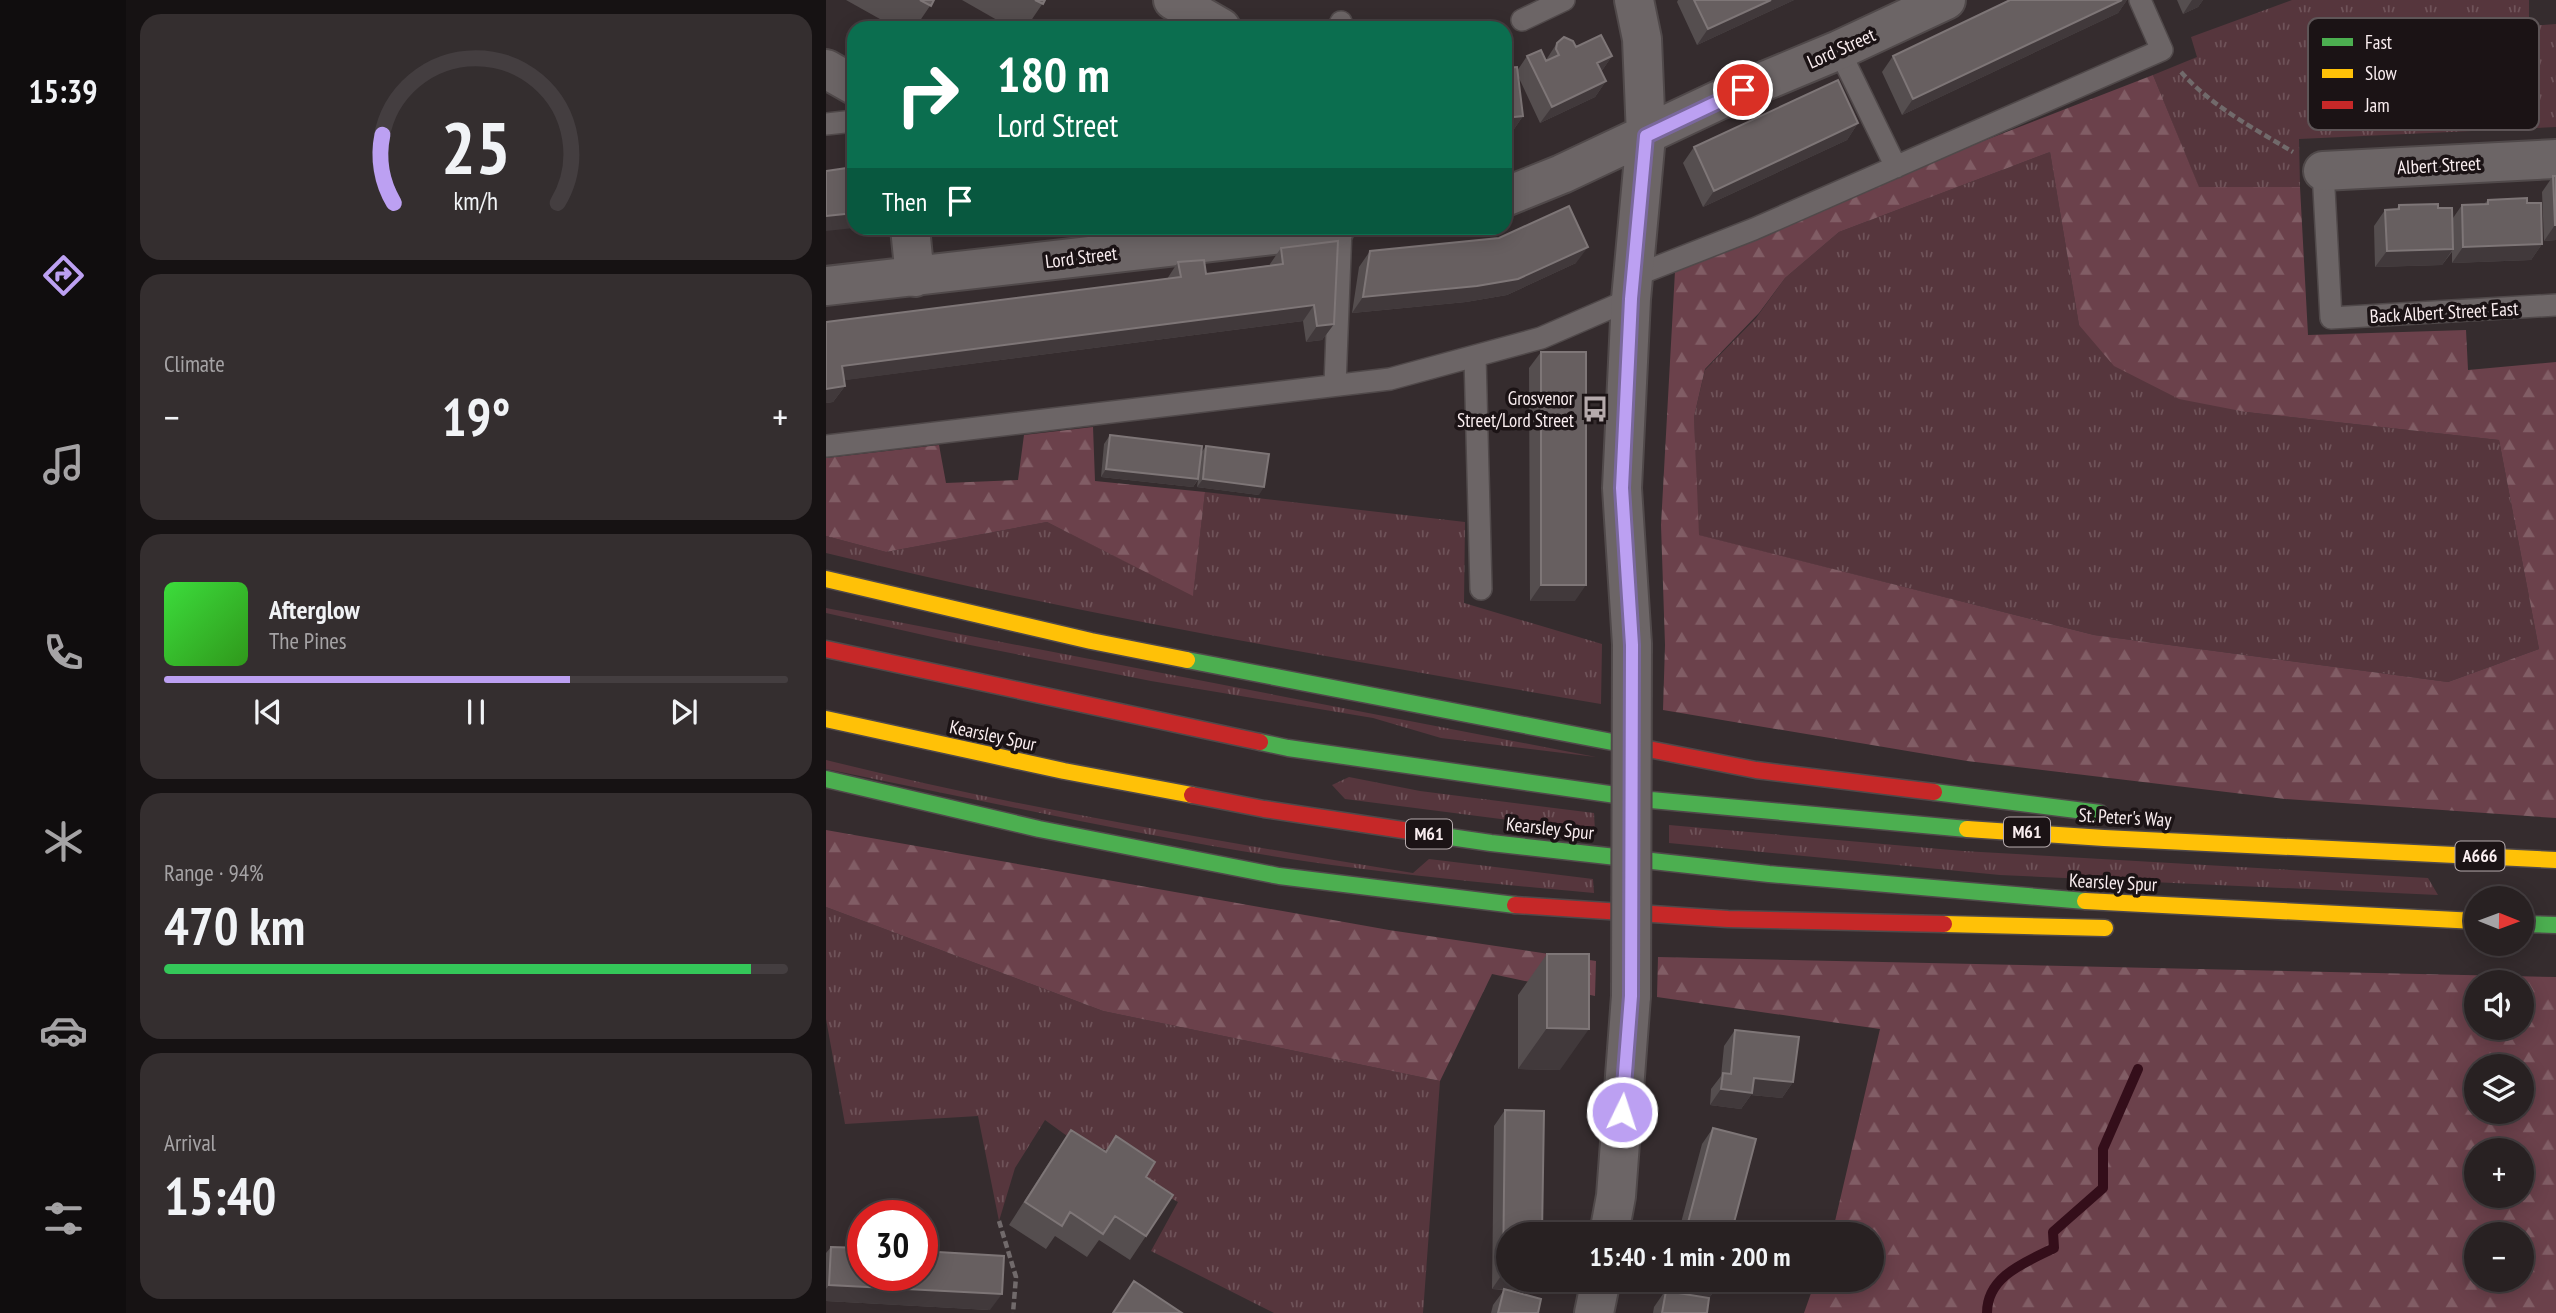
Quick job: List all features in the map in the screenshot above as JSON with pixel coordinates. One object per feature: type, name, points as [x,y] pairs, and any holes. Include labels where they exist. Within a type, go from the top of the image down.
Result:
[{"type":"highway","points":[[826,579],[1091,640],[1756,769],[2113,815]]},
{"type":"highway","name":"Kearsley Spur","points":[[826,649],[1288,748],[1651,800]]},
{"type":"highway","name":"Kearsley Spur","points":[[826,719],[1064,771],[1237,804],[1491,843],[1783,876],[2039,899],[2404,918]]},
{"type":"highway","points":[[826,779],[1039,829],[1279,876],[1509,905],[1728,919],[2127,929]]},
{"type":"highway","name":"St. Peter's Way","points":[[1651,800],[2090,837],[2556,860]]},
{"type":"highway","name":"A666","points":[[2210,827],[2404,852]]},
{"type":"highway","points":[[2238,925],[2404,918],[2464,920]]},
{"type":"highway","points":[[2534,924],[2556,925]]},
{"type":"street","points":[[1172,0],[1209,21]]},
{"type":"street","points":[[1611,1222],[1616,1196],[1631,996],[1632,645],[1622,488],[1632,288],[1646,136],[1642,39],[1634,0]]},
{"type":"street","name":"Lord Street","points":[[1512,194],[1946,0]]},
{"type":"street","points":[[826,69],[847,81]]},
{"type":"street","name":"Albert Street","points":[[2323,171],[2556,159]]},
{"type":"street","points":[[911,235],[915,277]]},
{"type":"street","name":"Lord Street","points":[[826,286],[1272,235]]},
{"type":"street","points":[[1594,1313],[1598,1292]]},
{"type":"lane","points":[[1522,20],[1564,0]]},
{"type":"lane","points":[[826,446],[1390,379],[1541,338],[1632,288],[1754,229],[2162,50],[2140,0]]},
{"type":"lane","points":[[1839,50],[1896,167]]},
{"type":"lane","points":[[826,124],[847,122]]},
{"type":"lane","name":"Back Albert Street East","points":[[2323,171],[2331,318],[2556,305]]},
{"type":"lane","points":[[1332,235],[1335,385]]},
{"type":"lane","points":[[1475,356],[1481,589]]},
{"type":"path","points":[[2162,50],[2192,83],[2231,113],[2323,171]]},
{"type":"path","points":[[999,1221],[1016,1277],[1013,1313]]},
{"type":"green space","points":[[2292,0],[2529,0],[2529,18],[2308,18],[2308,130],[2492,130],[2299,139],[2300,187],[2199,188],[2153,75],[2197,57],[2191,37]]},
{"type":"green space","points":[[2556,24],[2556,127],[2539,128],[2539,25]]},
{"type":"green space","points":[[2153,75],[2199,187],[2300,187],[2308,335],[2466,330],[2468,370],[2556,362],[2556,818],[2285,799],[1967,761],[1663,710],[1665,645],[1661,525],[1675,271],[1898,174]],"holes":[[[2050,152],[2079,325],[2114,366],[2179,399],[2246,412],[2499,440],[2539,649],[2448,682],[2094,635],[1699,535],[1694,417],[1705,369],[1759,313],[1785,278],[1839,232]]]},
{"type":"green space","points":[[2050,152],[2079,325],[2246,412],[2499,440],[2539,649],[2448,682],[2094,635],[1698,535],[1694,417],[1705,370],[1756,318],[1785,278],[1839,232]]},
{"type":"green space","points":[[1093,427],[1095,481],[1205,492],[1193,596],[1047,522],[886,552],[826,536],[826,458],[939,445],[946,483],[1018,480],[1024,435]]},
{"type":"green space","points":[[1205,492],[1465,522],[1464,603],[1602,644],[1601,704],[1115,617],[826,553],[826,536],[886,552],[1047,522],[1193,595]]},
{"type":"green space","points":[[826,608],[1596,757],[1441,738],[1373,718],[1151,681],[950,641],[826,613]]},
{"type":"green space","points":[[826,760],[1045,808],[1413,873],[1429,859],[1593,879],[1594,893],[1376,871],[1184,841],[826,769]]},
{"type":"green space","points":[[1349,777],[1420,791],[1594,813],[1595,831],[1345,799],[1332,785]]},
{"type":"green space","points":[[1669,825],[1963,851],[2428,878],[2438,895],[2000,875],[1669,843]]},
{"type":"green space","points":[[826,830],[1389,930],[1596,961],[1595,996],[1492,974],[1440,1081],[1103,1011],[826,907]]},
{"type":"green space","points":[[826,907],[1103,1011],[1440,1081],[1423,1313],[1274,1313],[1151,1251],[1178,1202],[1154,1189],[1133,1157],[1074,1141],[1045,1120],[1015,1168],[999,1221],[978,1116],[845,1124],[826,1019]]},
{"type":"green space","points":[[1658,957],[2464,975],[2464,1040],[2534,1040],[2534,977],[2556,977],[2556,1313],[1804,1313],[1811,1292],[1884,1292],[1884,1222],[1835,1222],[1880,1029],[1657,997]]},
{"type":"building","points":[[920,0],[934,0],[931,6]]},
{"type":"building","points":[[1694,0],[1771,0],[1708,29]]},
{"type":"building","points":[[2010,0],[2122,0],[1913,99],[1893,56]]},
{"type":"building","points":[[1601,35],[1612,56],[1597,63],[1606,81],[1552,107],[1527,56],[1541,50],[1546,61],[1559,55],[1557,43],[1564,37],[1573,41],[1576,47]]},
{"type":"building","points":[[1512,67],[1517,67],[1523,116],[1512,117]]},
{"type":"building","points":[[1838,80],[1858,123],[1714,191],[1694,147]]},
{"type":"building","points":[[847,168],[847,214],[826,216],[826,171]]},
{"type":"building","points":[[2553,176],[2556,176],[2556,225],[2555,225]]},
{"type":"building","points":[[2527,198],[2527,203],[2541,203],[2542,244],[2463,247],[2462,205],[2488,204],[2488,200]]},
{"type":"building","points":[[2438,204],[2438,208],[2452,208],[2453,249],[2387,251],[2385,210],[2399,209],[2399,205]]},
{"type":"building","points":[[1569,206],[1588,247],[1518,279],[1477,286],[1363,297],[1370,251],[1499,238],[1512,235],[1512,232]]},
{"type":"building","points":[[1338,241],[1334,324],[1317,326],[1314,305],[842,366],[845,386],[826,389],[826,322],[1181,277],[1178,262],[1204,260],[1206,274],[1283,264],[1281,248]]},
{"type":"building","points":[[1541,352],[1586,352],[1586,585],[1541,585]]},
{"type":"building","points":[[1110,435],[1202,446],[1198,479],[1106,469]]},
{"type":"building","points":[[1206,446],[1269,454],[1264,487],[1203,479]]},
{"type":"building","points":[[1547,954],[1589,954],[1589,1029],[1547,1028]]},
{"type":"building","points":[[1735,1030],[1799,1037],[1793,1082],[1754,1078],[1752,1093],[1721,1089],[1723,1073],[1731,1074]]},
{"type":"building","points":[[1505,1110],[1544,1111],[1542,1222],[1504,1222]]},
{"type":"building","points":[[1713,1128],[1756,1139],[1734,1222],[1688,1222]]},
{"type":"building","points":[[1071,1130],[1106,1152],[1116,1136],[1155,1162],[1146,1177],[1173,1195],[1146,1236],[1115,1216],[1103,1234],[1070,1212],[1062,1226],[1025,1202]]},
{"type":"building","points":[[831,1247],[847,1248],[847,1286],[829,1285]]},
{"type":"building","points":[[938,1252],[1004,1256],[1002,1294],[938,1291]]},
{"type":"building","points":[[1134,1281],[1182,1313],[1113,1313]]},
{"type":"building","points":[[1503,1292],[1515,1292],[1541,1299],[1538,1313],[1498,1313]]},
{"type":"building","points":[[1666,1292],[1709,1298],[1707,1313],[1662,1313]]},
{"type":"waterway","points":[[1987,1313],[1989,1300],[2001,1280],[2020,1265],[2054,1248],[2053,1232],[2103,1188],[2103,1149],[2138,1069]]},
{"type":"traffic: fast","points":[[1187,660],[1633,746]]},
{"type":"traffic: fast","points":[[1260,742],[1651,800],[1967,829]]},
{"type":"traffic: fast","points":[[826,779],[1039,829],[1279,876],[1515,905]]},
{"type":"traffic: fast","points":[[1934,792],[2100,813]]},
{"type":"traffic: fast","points":[[1416,832],[1769,874],[2085,901]]},
{"type":"traffic: fast","points":[[2534,924],[2556,925]]},
{"type":"traffic: slow","points":[[826,579],[1091,641],[1187,660]]},
{"type":"traffic: slow","points":[[826,719],[1064,771],[1192,795]]},
{"type":"traffic: slow","points":[[1967,829],[2556,860]]},
{"type":"traffic: slow","points":[[2085,901],[2464,920]]},
{"type":"traffic: slow","points":[[1944,924],[2105,928]]},
{"type":"traffic: jam","points":[[826,649],[1260,742]]},
{"type":"traffic: jam","points":[[1633,746],[1756,770],[1934,792]]},
{"type":"traffic: jam","points":[[1192,795],[1416,832]]},
{"type":"traffic: jam","points":[[1515,905],[1728,919],[1944,924]]},
{"type":"place","name":"Grosvenor Street/Lord Street","points":[[1595,409]]},
{"type":"route","points":[[1622,1112],[1631,996],[1632,645],[1622,488],[1631,299],[1646,136],[1743,90]]}]
